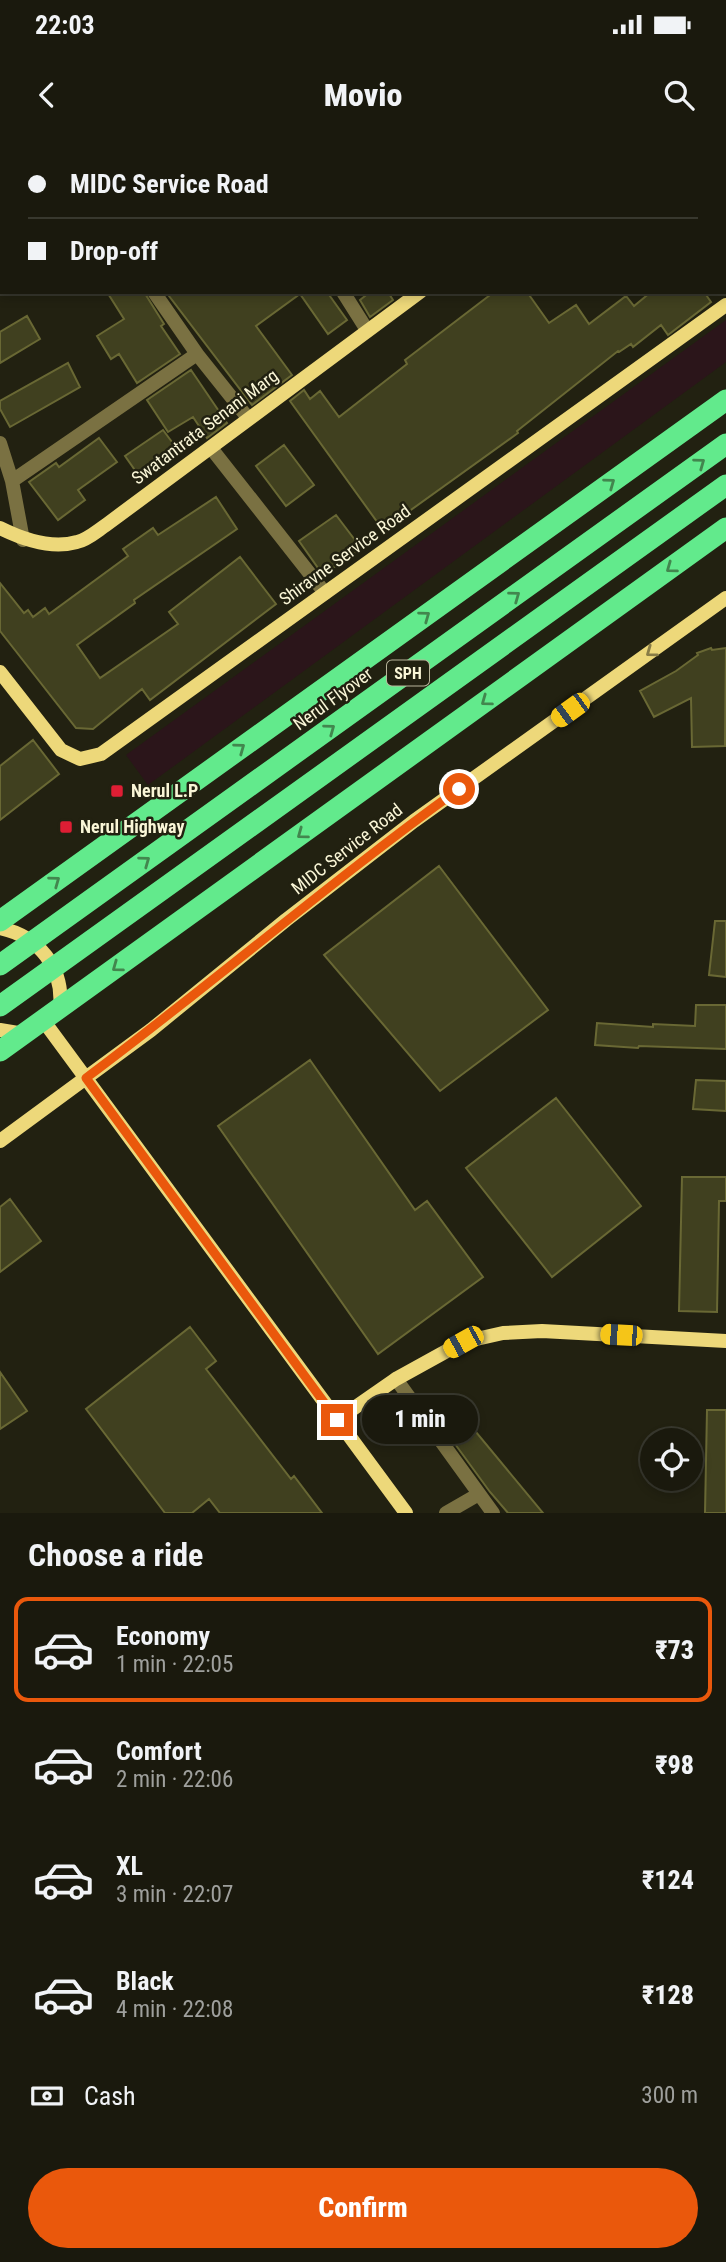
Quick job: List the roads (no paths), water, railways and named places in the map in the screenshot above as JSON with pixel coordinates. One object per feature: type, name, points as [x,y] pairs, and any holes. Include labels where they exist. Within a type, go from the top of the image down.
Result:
[{"type":"highway","points":[[5,914],[726,400]]},
{"type":"highway","name":"Nerul Flyover","points":[[0,965],[726,444]]},
{"type":"highway","name":"SPH","points":[[0,1006],[726,485]]},
{"type":"highway","points":[[0,1051],[726,528]]},
{"type":"street","points":[[155,294],[197,354],[248,418]]},
{"type":"street","points":[[344,294],[367,330]]},
{"type":"street","name":"Swatantrata Senani Marg","points":[[0,528],[23,540],[63,544],[79,542],[106,525],[417,294]]},
{"type":"street","name":"Shiravne Service Road","points":[[0,672],[61,750],[80,759],[101,754],[726,305]]},
{"type":"street","points":[[12,481],[197,354]]},
{"type":"street","points":[[0,443],[12,481],[23,540]]},
{"type":"street","points":[[211,448],[325,593]]},
{"type":"street","name":"MIDC Service Road","points":[[0,1141],[151,1030],[286,920],[414,821],[726,598]]},
{"type":"street","points":[[0,929],[24,936],[44,952],[56,973],[61,998],[51,1014],[86,1078],[406,1513]]},
{"type":"street","points":[[0,1030],[24,1034]]},
{"type":"street","points":[[337,1420],[397,1379],[463,1342],[503,1333],[542,1331],[726,1341]]},
{"type":"street","points":[[397,1379],[493,1513]]},
{"type":"street","points":[[446,1513],[479,1494]]},
{"type":"place","name":"Nerul L.P","points":[[117,791]]},
{"type":"place","name":"Nerul Highway","points":[[66,827]]}]
